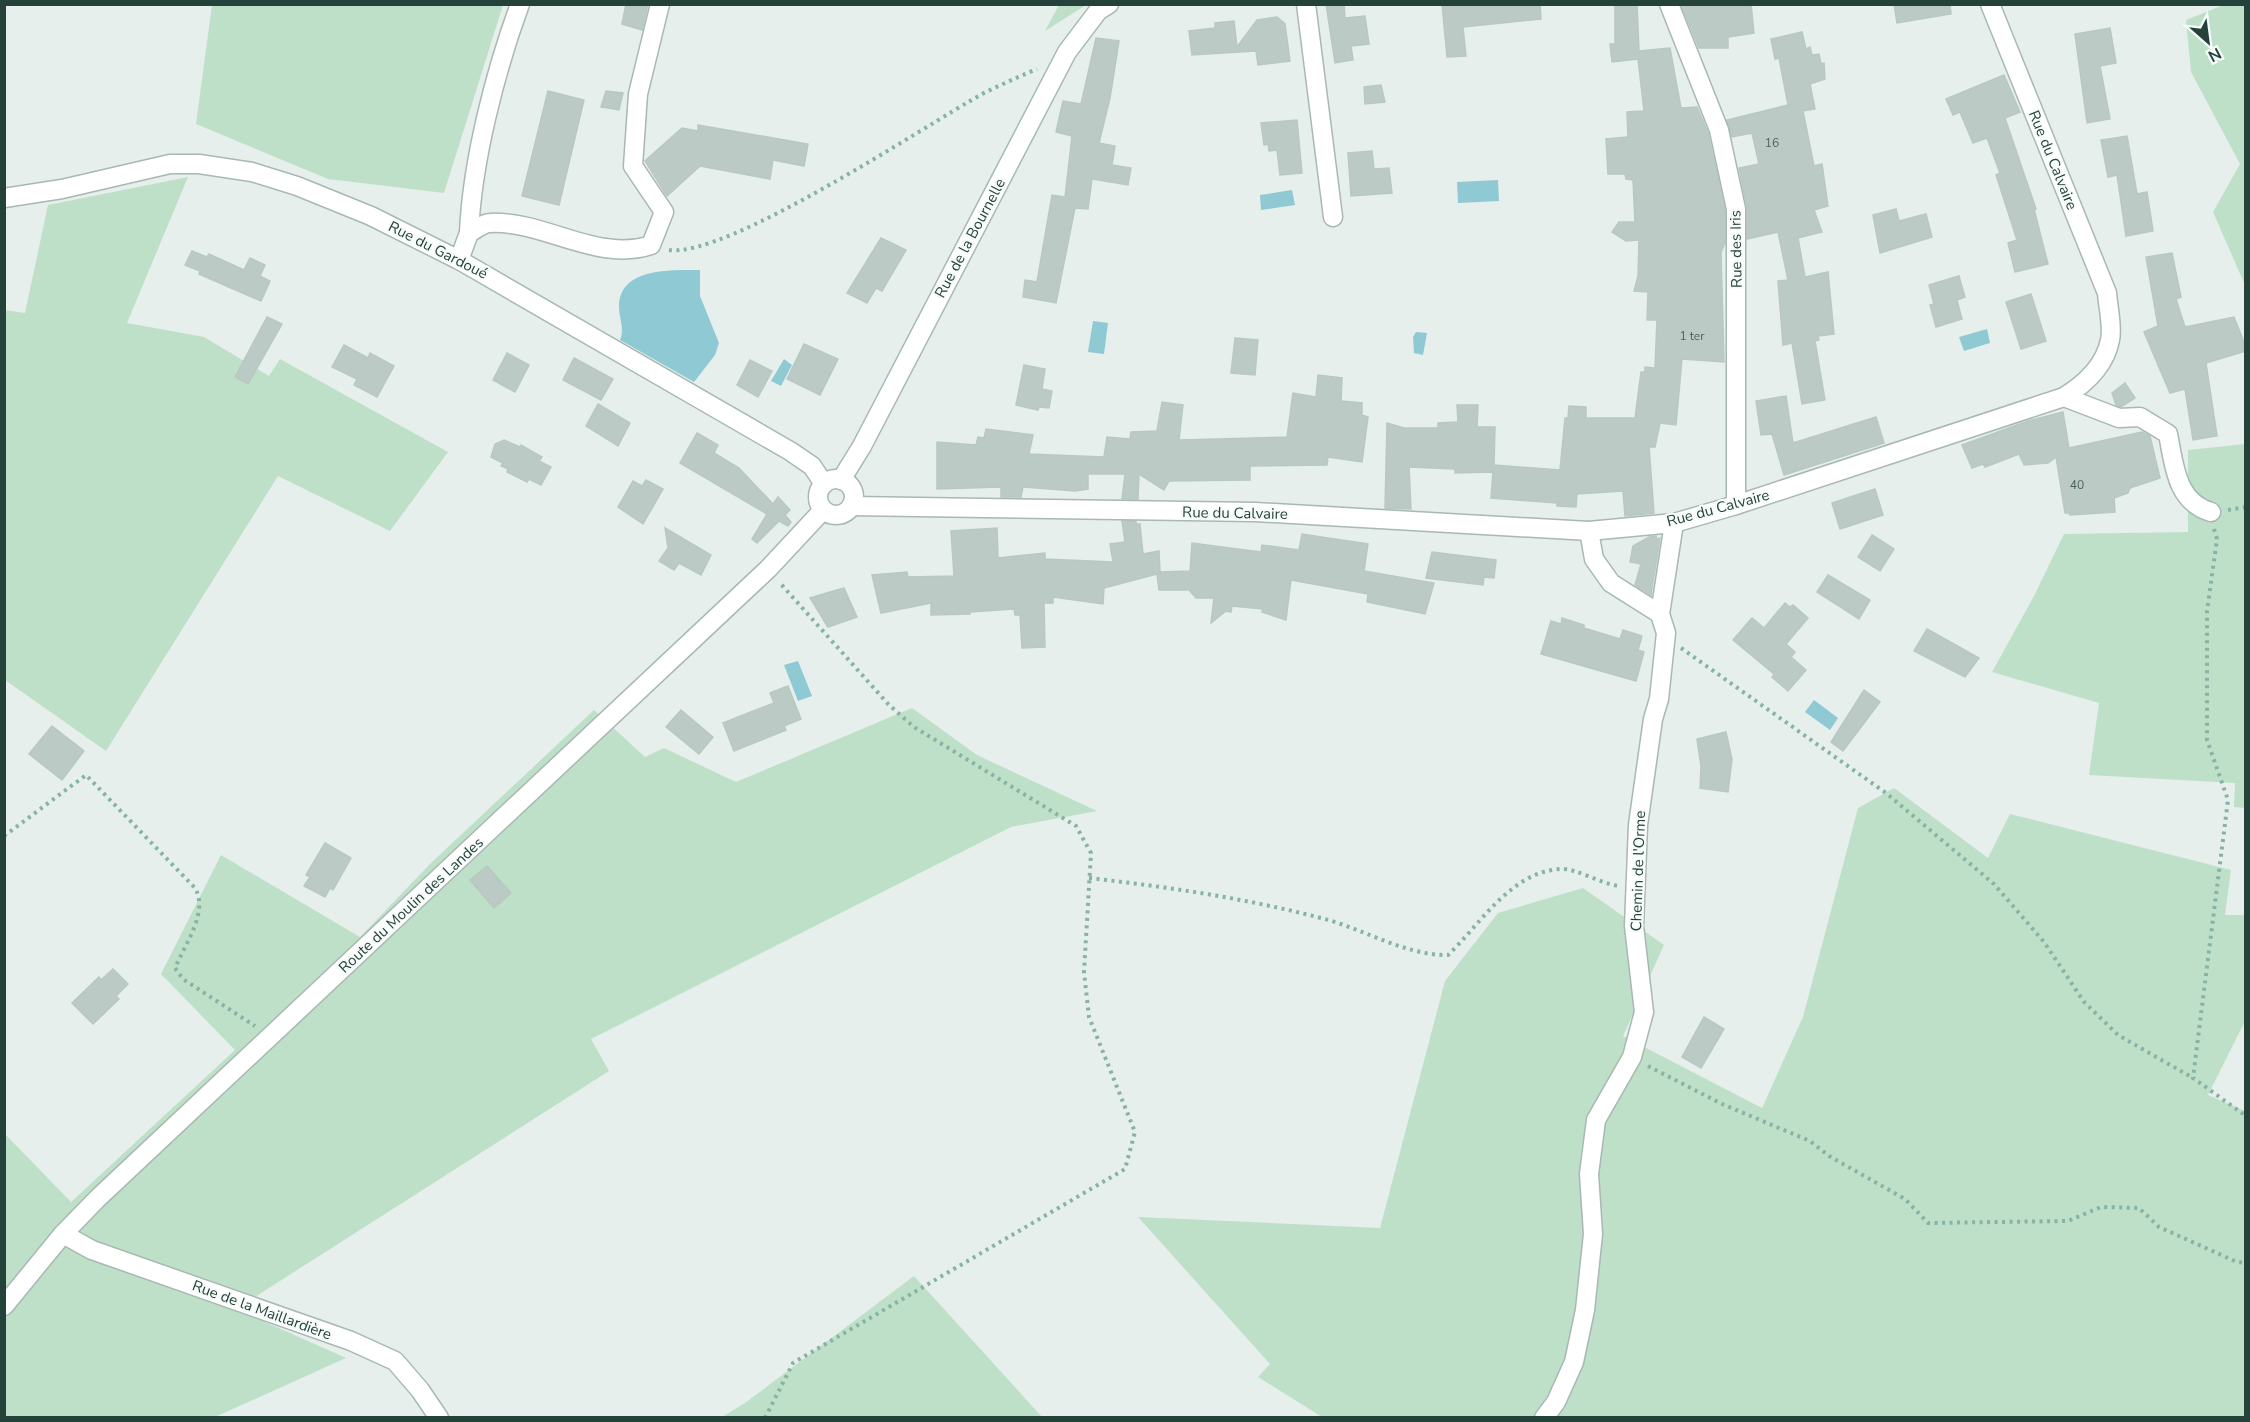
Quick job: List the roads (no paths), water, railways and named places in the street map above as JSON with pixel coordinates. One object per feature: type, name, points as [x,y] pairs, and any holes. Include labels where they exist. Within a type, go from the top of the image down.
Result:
[{"type":"street","points":[[459,260],[469,233],[471,188],[508,35],[520,4]]},
{"type":"street","points":[[469,233],[488,222],[518,226],[602,248],[632,250],[651,245],[664,212],[633,166],[638,94],[660,4]]},
{"type":"street","name":"Rue de la Bournelle","points":[[833,482],[862,446],[1065,58],[1098,11],[1109,4]]},
{"type":"street","points":[[1306,4],[1333,218]]},
{"type":"street","name":"Rue des Iris","points":[[1669,4],[1719,130],[1736,209],[1736,506]]},
{"type":"street","name":"Rue du Calvaire","points":[[851,506],[1255,512],[1589,531],[1674,523],[1736,506],[2064,397],[2081,386],[2097,370],[2110,340],[2107,293],[1990,4]]},
{"type":"street","name":"Rue du Gardoué","points":[[4,198],[62,189],[170,164],[199,164],[252,172],[297,186],[371,216],[459,260],[790,451],[833,482]]},
{"type":"street","points":[[2064,397],[2119,418],[2140,417],[2168,434],[2178,481],[2189,500],[2211,512]]},
{"type":"street","points":[[833,482],[853,491],[851,506],[838,515],[823,510],[819,494],[833,482]]},
{"type":"street","name":"Route du Moulin des Landes","points":[[4,1306],[63,1234],[768,569],[823,510]]},
{"type":"street","name":"Chemin de l'Orme","points":[[1545,1418],[1556,1402],[1574,1362],[1585,1310],[1593,1234],[1589,1174],[1596,1120],[1632,1057],[1644,1012],[1634,926],[1638,825],[1653,719],[1659,699],[1666,633],[1660,614],[1674,523]]},
{"type":"street","points":[[1589,531],[1594,559],[1611,583],[1660,614]]},
{"type":"street","name":"Rue de la Maillardière","points":[[63,1234],[92,1250],[351,1341],[394,1361],[420,1390],[439,1418]]},
{"type":"water","points":[[1498,180],[1499,201],[1458,203],[1457,182]]},
{"type":"water","points":[[1292,190],[1295,205],[1261,210],[1260,195]]},
{"type":"water","points":[[700,270],[700,296],[719,343],[715,355],[694,382],[620,340],[622,328],[619,307],[621,294],[628,284],[637,278],[662,271]]},
{"type":"water","points":[[1093,321],[1108,323],[1104,354],[1088,352]]},
{"type":"water","points":[[1987,329],[1990,343],[1964,351],[1959,337]]},
{"type":"water","points":[[1416,332],[1427,333],[1423,355],[1414,353],[1413,337]]},
{"type":"water","points":[[784,359],[792,365],[781,386],[771,381]]},
{"type":"water","points":[[798,661],[812,696],[798,701],[784,665]]},
{"type":"water","points":[[1814,700],[1838,718],[1830,730],[1805,712]]}]
